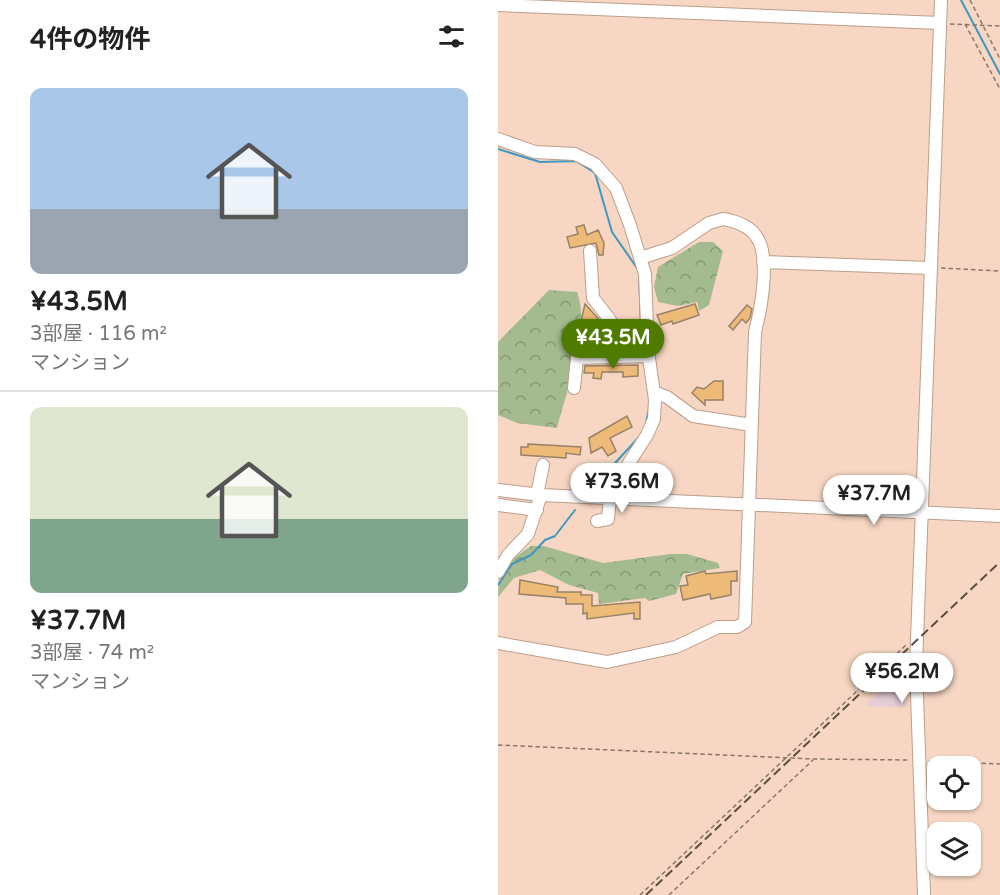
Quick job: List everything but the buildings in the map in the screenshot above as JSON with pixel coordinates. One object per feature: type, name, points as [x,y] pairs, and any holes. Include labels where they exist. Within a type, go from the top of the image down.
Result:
[{"type":"street","points":[[924,895],[916,666],[941,0]]},
{"type":"street","points":[[498,5],[940,23]]},
{"type":"street","points":[[498,139],[535,152],[575,154],[595,164],[616,188],[645,274],[654,419],[628,463],[608,519],[597,521]]},
{"type":"street","points":[[498,643],[607,662],[676,646],[718,627],[740,626],[745,622],[755,332],[761,306],[763,262],[761,247],[754,233],[733,221],[723,219],[709,223],[672,248],[640,258]]},
{"type":"street","points":[[590,251],[593,298],[610,320],[621,357]]},
{"type":"street","points":[[763,262],[930,268]]},
{"type":"street","points":[[574,388],[581,329]]},
{"type":"street","points":[[577,358],[649,356]]},
{"type":"street","points":[[654,392],[703,419],[752,425]]},
{"type":"street","points":[[498,572],[508,555],[528,534],[537,510],[543,465]]},
{"type":"street","points":[[498,490],[539,495],[1000,516]]},
{"type":"street","points":[[498,504],[537,510]]},
{"type":"path","points":[[970,0],[1000,59]]},
{"type":"path","points":[[940,23],[1000,26]]},
{"type":"path","points":[[967,25],[1000,89]]},
{"type":"path","points":[[930,268],[1000,271]]},
{"type":"path","points":[[639,895],[911,640]]},
{"type":"path","points":[[498,745],[785,758],[1000,764]]},
{"type":"path","points":[[669,895],[813,759]]},
{"type":"shaded area","points":[[901,670],[906,670],[905,707],[865,706]]},
{"type":"green space","points":[[699,242],[713,242],[723,251],[709,305],[699,311],[697,302],[678,306],[658,302],[654,287],[658,267]]},
{"type":"green space","points":[[549,290],[577,292],[581,307],[576,360],[557,428],[517,423],[498,415],[498,342]]},
{"type":"green space","points":[[531,546],[544,546],[603,563],[687,554],[718,563],[720,568],[683,574],[676,594],[649,601],[645,598],[599,604],[598,593],[569,585],[540,570],[514,578],[498,597],[500,579],[506,567]]},
{"type":"waterway","points":[[961,0],[1000,74]]},
{"type":"waterway","points":[[498,149],[540,162],[576,161],[595,173],[612,232],[637,268]]},
{"type":"waterway","points":[[639,273],[642,351]]},
{"type":"waterway","points":[[646,423],[649,408]]},
{"type":"waterway","points":[[592,488],[640,436]]},
{"type":"waterway","points":[[498,585],[512,564],[531,555],[545,540],[555,536],[575,510]]},
{"type":"railway","points":[[646,895],[1000,562]]}]
